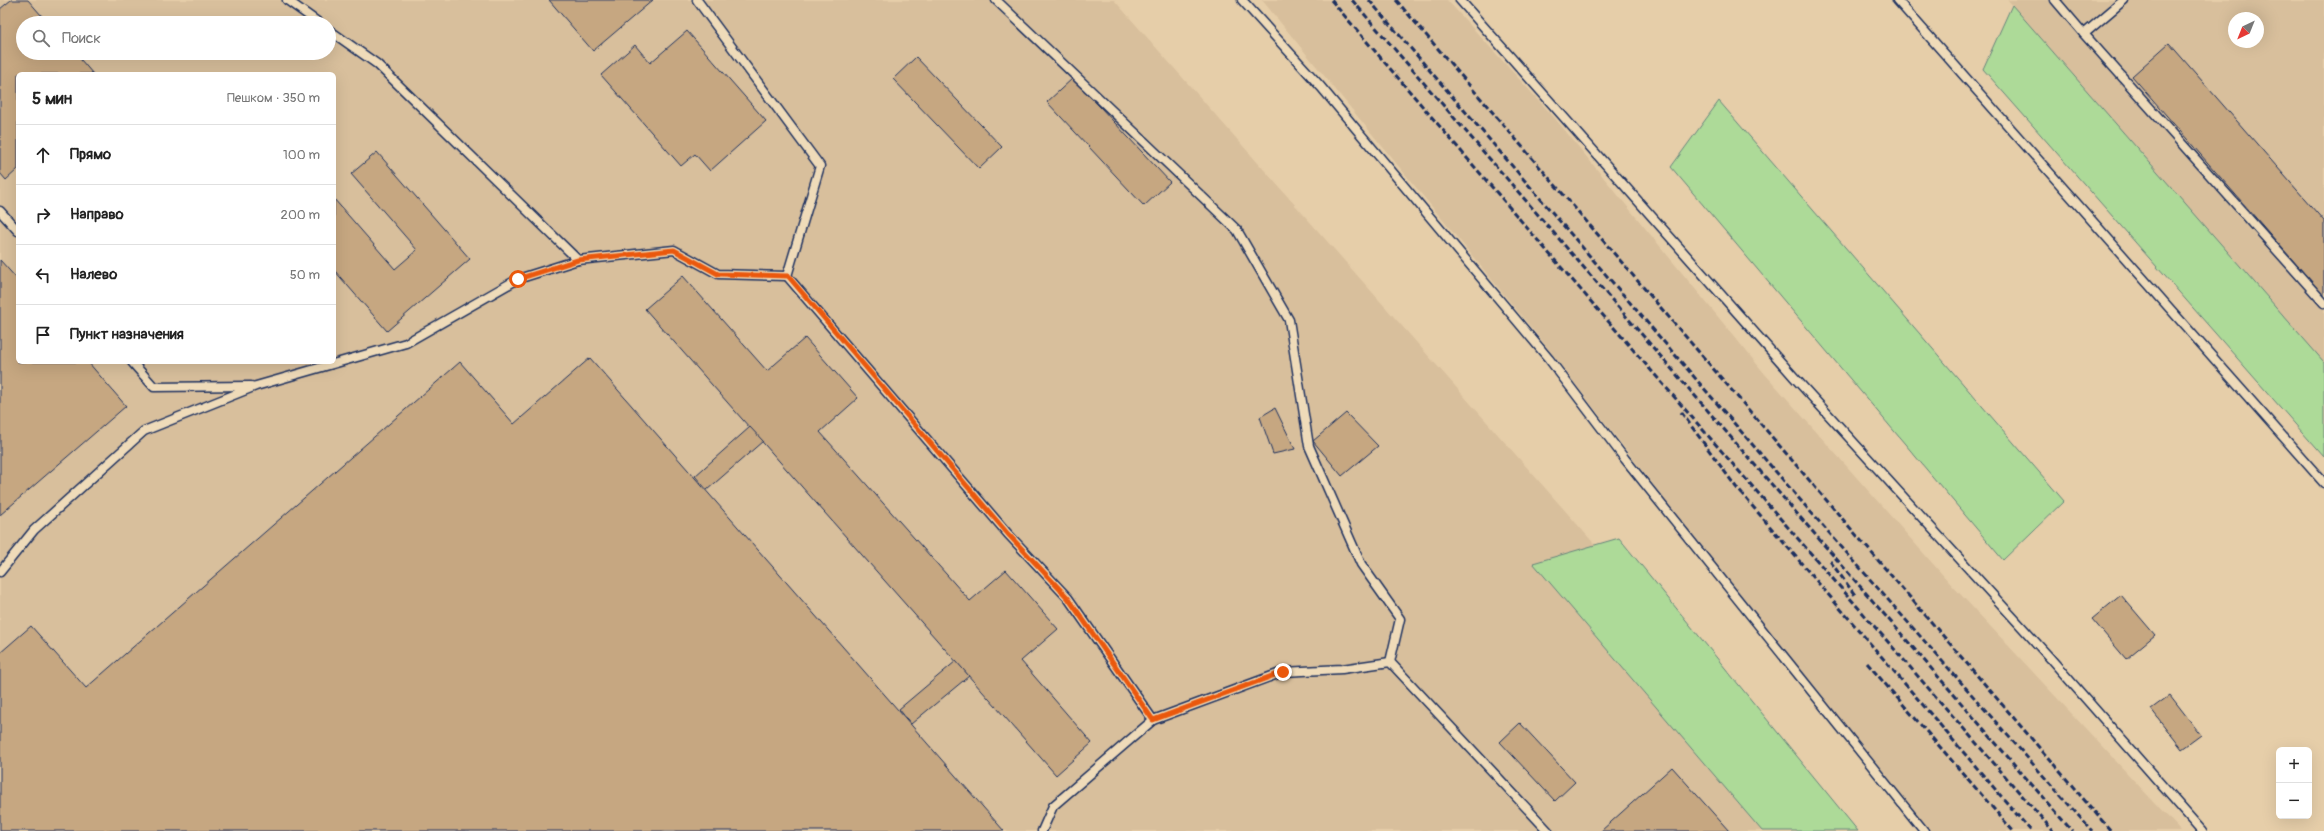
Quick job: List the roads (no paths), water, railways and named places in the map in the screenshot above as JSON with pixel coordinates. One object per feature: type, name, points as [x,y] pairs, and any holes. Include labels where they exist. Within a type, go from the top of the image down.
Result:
[{"type":"lane","points":[[287,0],[309,16]]},
{"type":"lane","points":[[697,0],[820,166],[788,276]]},
{"type":"lane","points":[[996,0],[1237,230],[1289,320],[1309,446],[1361,564],[1400,619],[1390,662]]},
{"type":"lane","points":[[1242,0],[1321,88],[1549,359],[1625,459],[1924,831]]},
{"type":"lane","points":[[1460,0],[1794,377],[2045,652],[2202,831]]},
{"type":"lane","points":[[1897,0],[2324,483]]},
{"type":"lane","points":[[2055,0],[2324,303]]},
{"type":"lane","points":[[2084,34],[2124,0]]},
{"type":"lane","points":[[336,35],[377,64],[578,260]]},
{"type":"lane","points":[[0,211],[16,230]]},
{"type":"lane","points":[[336,364],[406,344],[518,279],[578,260],[674,250],[718,274],[788,276],[1008,534],[1068,598],[1153,720]]},
{"type":"lane","points":[[134,364],[154,387],[256,386]]},
{"type":"lane","points":[[0,572],[34,530],[144,431],[256,386],[335,364]]},
{"type":"lane","points":[[1042,831],[1053,806],[1153,720],[1283,672],[1342,669],[1390,662]]},
{"type":"lane","points":[[1390,662],[1548,831]]},
{"type":"railway","points":[[1331,0],[1553,258],[2053,831]]},
{"type":"railway","points":[[1352,0],[2072,831]]},
{"type":"railway","points":[[1369,0],[1808,509],[2092,831]]},
{"type":"railway","points":[[1396,0],[2111,831]]},
{"type":"railway","points":[[1681,412],[1736,487],[2031,831]]},
{"type":"railway","points":[[1830,561],[1855,595]]},
{"type":"railway","points":[[1867,663],[2013,831]]}]
